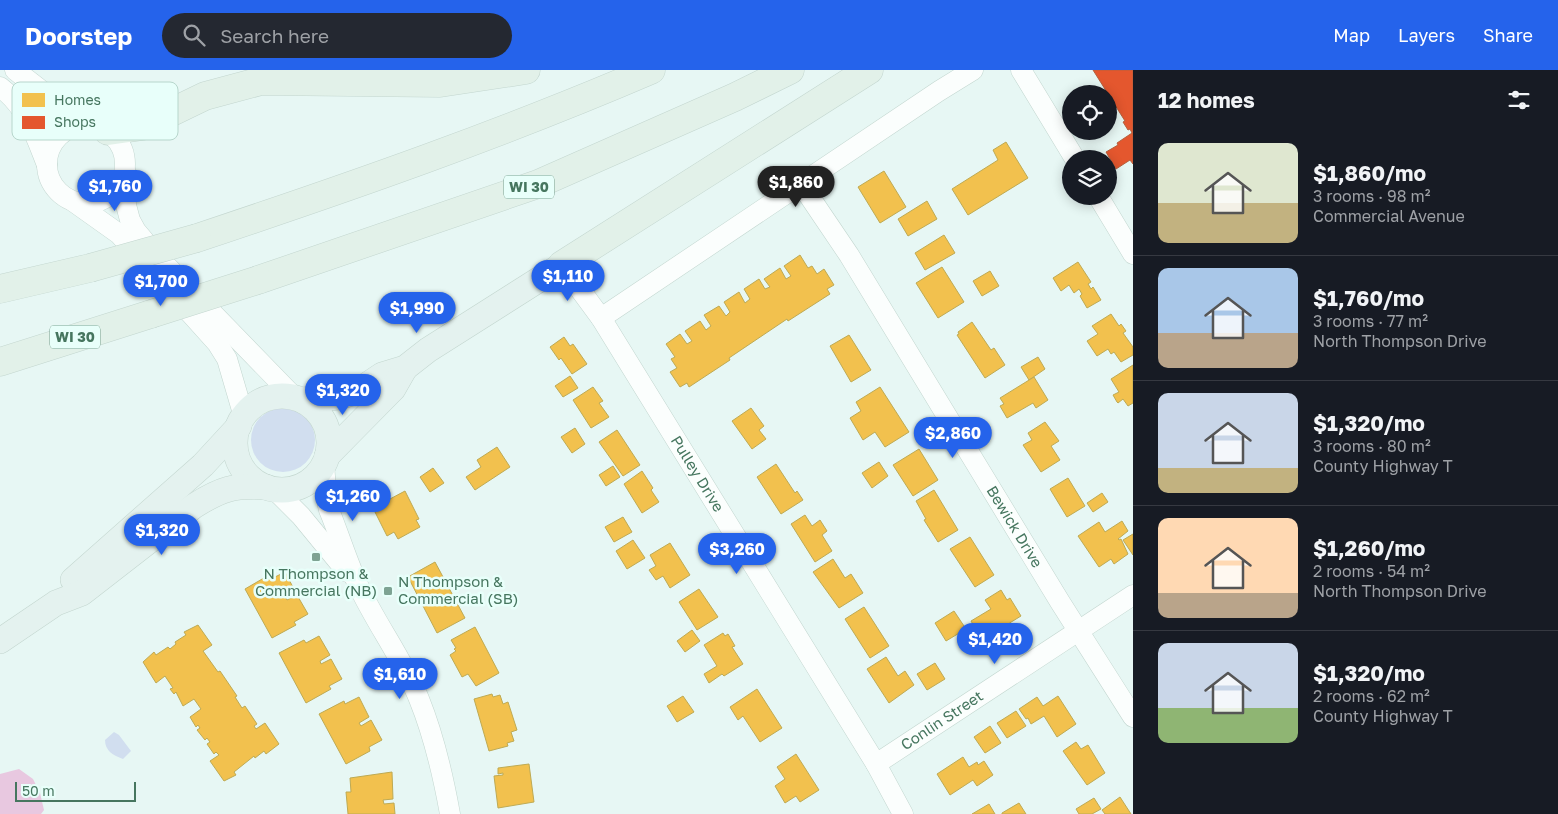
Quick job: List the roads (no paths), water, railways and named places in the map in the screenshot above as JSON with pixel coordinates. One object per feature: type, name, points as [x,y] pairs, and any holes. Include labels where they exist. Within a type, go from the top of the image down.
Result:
[{"type":"highway","points":[[178,109],[205,96],[261,81],[440,83],[526,70]]},
{"type":"highway","points":[[0,289],[90,268],[197,238],[364,182],[574,103],[651,70]]},
{"type":"highway","name":"WI 30","points":[[0,362],[258,280],[538,184],[735,97],[790,70]]},
{"type":"highway","points":[[562,266],[665,198],[869,70]]},
{"type":"main road","points":[[56,603],[72,581],[203,465],[252,407],[265,399],[280,396],[299,399],[340,397],[361,389],[382,375],[405,368],[428,350],[562,266]]},
{"type":"main road","points":[[0,641],[56,603],[82,593],[194,506],[220,490],[251,486],[291,488],[299,486],[314,477],[326,460],[393,389],[405,368]]},
{"type":"main road","points":[[299,399],[319,414],[325,424],[329,445],[326,460]]},
{"type":"main road","points":[[241,421],[237,434],[236,450],[242,466],[252,478],[270,488]]},
{"type":"street","points":[[15,70],[30,82]]},
{"type":"street","points":[[601,318],[973,70]]},
{"type":"street","points":[[1021,70],[1070,150]]},
{"type":"street","points":[[0,87],[12,98]]},
{"type":"street","points":[[36,140],[54,187],[63,196],[119,234],[217,342],[227,359],[241,421]]},
{"type":"street","points":[[47,165],[48,153],[56,140]]},
{"type":"street","points":[[117,140],[126,159],[126,206],[136,232],[158,257],[299,399]]},
{"type":"street","points":[[74,202],[87,204],[100,201],[112,194],[121,183],[125,170]]},
{"type":"street","name":"Bewick Drive","points":[[801,184],[849,255],[1133,717]]},
{"type":"street","points":[[1103,205],[1133,254]]},
{"type":"street","name":"Pulley Drive","points":[[562,266],[601,318],[876,764],[903,814]]},
{"type":"street","points":[[326,460],[329,510],[358,585],[397,654],[419,699],[432,737],[450,814]]},
{"type":"street","points":[[270,488],[302,516],[358,585]]},
{"type":"street","name":"Conlin Street","points":[[876,764],[1133,595]]},
{"type":"place","name":"N Thompson & Commercial (NB)","points":[[316,557]]},
{"type":"place","name":"N Thompson & Commercial (SB)","points":[[388,591]]}]
